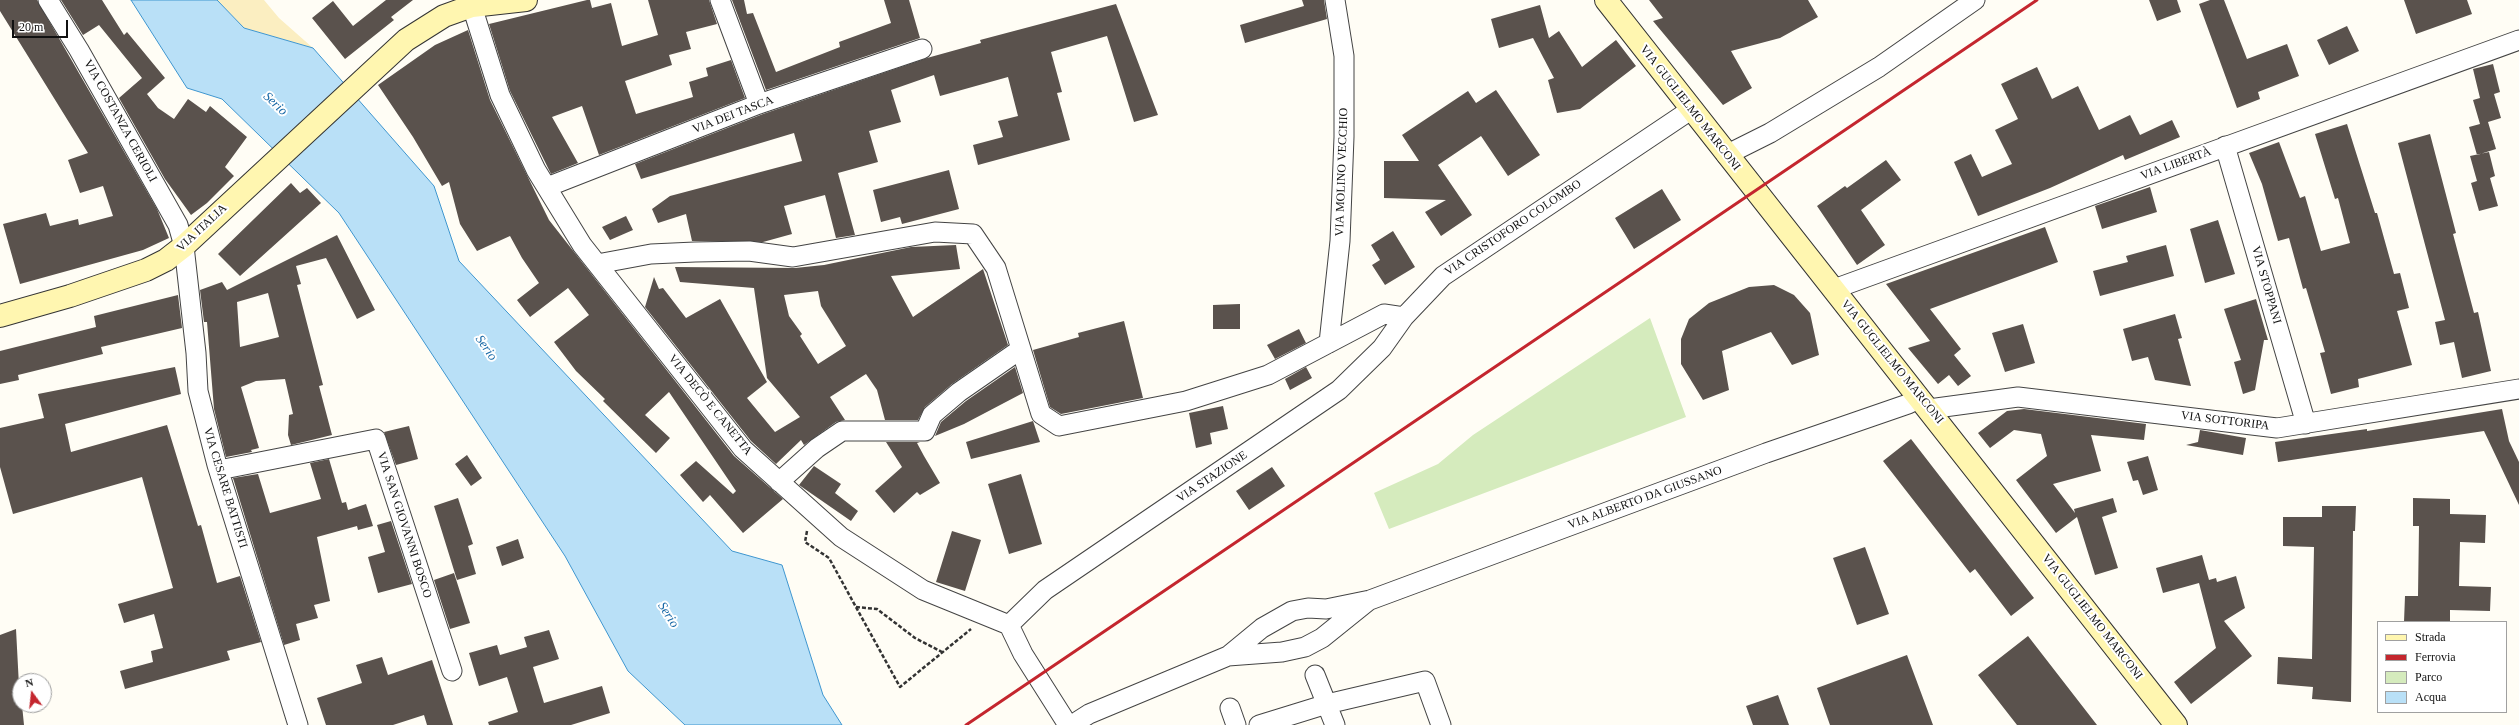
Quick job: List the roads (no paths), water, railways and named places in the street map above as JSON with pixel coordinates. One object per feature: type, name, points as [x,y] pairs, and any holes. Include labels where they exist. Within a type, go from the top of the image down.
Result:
[{"type":"main road","name":"VIA ITALIA","points":[[0,316],[70,296],[146,270],[184,246],[264,170],[406,40],[444,16],[471,3],[526,0]]},
{"type":"main road","name":"VIA GUGLIELMO MARCONI","points":[[1606,0],[1692,109],[1726,155],[1925,403],[2176,725]]},
{"type":"street","name":"VIA COSTANZA CERIOLI","points":[[48,0],[79,50],[178,225],[184,246]]},
{"type":"street","points":[[720,0],[759,104]]},
{"type":"street","name":"VIA MOLINO VECCHIO","points":[[1329,343],[1340,241],[1344,137],[1344,56],[1336,0]]},
{"type":"street","points":[[1726,155],[1770,133],[1878,67],[1975,0]]},
{"type":"street","name":"VIA DECÒ E CANETTA","points":[[471,3],[500,95],[546,187],[582,245],[743,449],[841,537],[923,590],[1009,625]]},
{"type":"street","name":"VIA LIBERTÀ","points":[[1834,289],[2519,40]]},
{"type":"street","name":"VIA DEI TASCA","points":[[546,187],[759,104],[922,49]]},
{"type":"street","name":"VIA CRISTOFORO COLOMBO","points":[[1404,317],[1443,276],[1692,109]]},
{"type":"street","name":"VIA STOPPANI","points":[[2225,146],[2306,424]]},
{"type":"street","points":[[597,264],[651,254],[695,252],[750,251],[793,257],[935,232],[974,234],[996,268],[1041,414],[1059,426],[1186,401],[1268,376],[1384,314],[1404,317]]},
{"type":"street","name":"VIA CESARE BATTISTI","points":[[184,246],[196,353],[198,391],[219,470],[298,725]]},
{"type":"street","name":"VIA STAZIONE","points":[[1009,625],[1045,590],[1339,390],[1382,348],[1404,317]]},
{"type":"street","points":[[779,482],[817,448],[842,431],[925,431],[932,415],[959,392],[1021,349]]},
{"type":"street","name":"VIA SOTTORIPA","points":[[1925,403],[2018,397],[2277,428],[2519,389]]},
{"type":"street","name":"VIA ALBERTO DA GIUSSANO","points":[[1370,600],[1766,453],[1908,404],[1925,403]]},
{"type":"street","name":"VIA SAN GIOVANNI BOSCO","points":[[219,470],[376,439],[452,671]]},
{"type":"street","points":[[1077,725],[1078,721],[1089,714],[1228,656],[1262,628],[1292,611],[1326,608],[1370,600]]},
{"type":"street","points":[[1228,656],[1282,652],[1305,646],[1335,629],[1370,600]]},
{"type":"street","points":[[1326,608],[1334,620],[1335,629]]},
{"type":"street","points":[[1009,625],[1023,654],[1046,688],[1068,725]]},
{"type":"street","points":[[1262,628],[1264,644],[1269,653]]},
{"type":"street","points":[[1315,675],[1335,725]]},
{"type":"street","points":[[1259,725],[1327,704],[1425,681],[1441,725]]},
{"type":"water","name":"Serio","points":[[131,0],[217,0],[244,28],[313,48],[434,186],[459,261],[732,551],[782,565],[823,695],[842,725],[685,725],[628,671],[565,556],[339,213],[222,99],[187,88]]},
{"type":"railway","points":[[966,725],[2037,0]]}]
